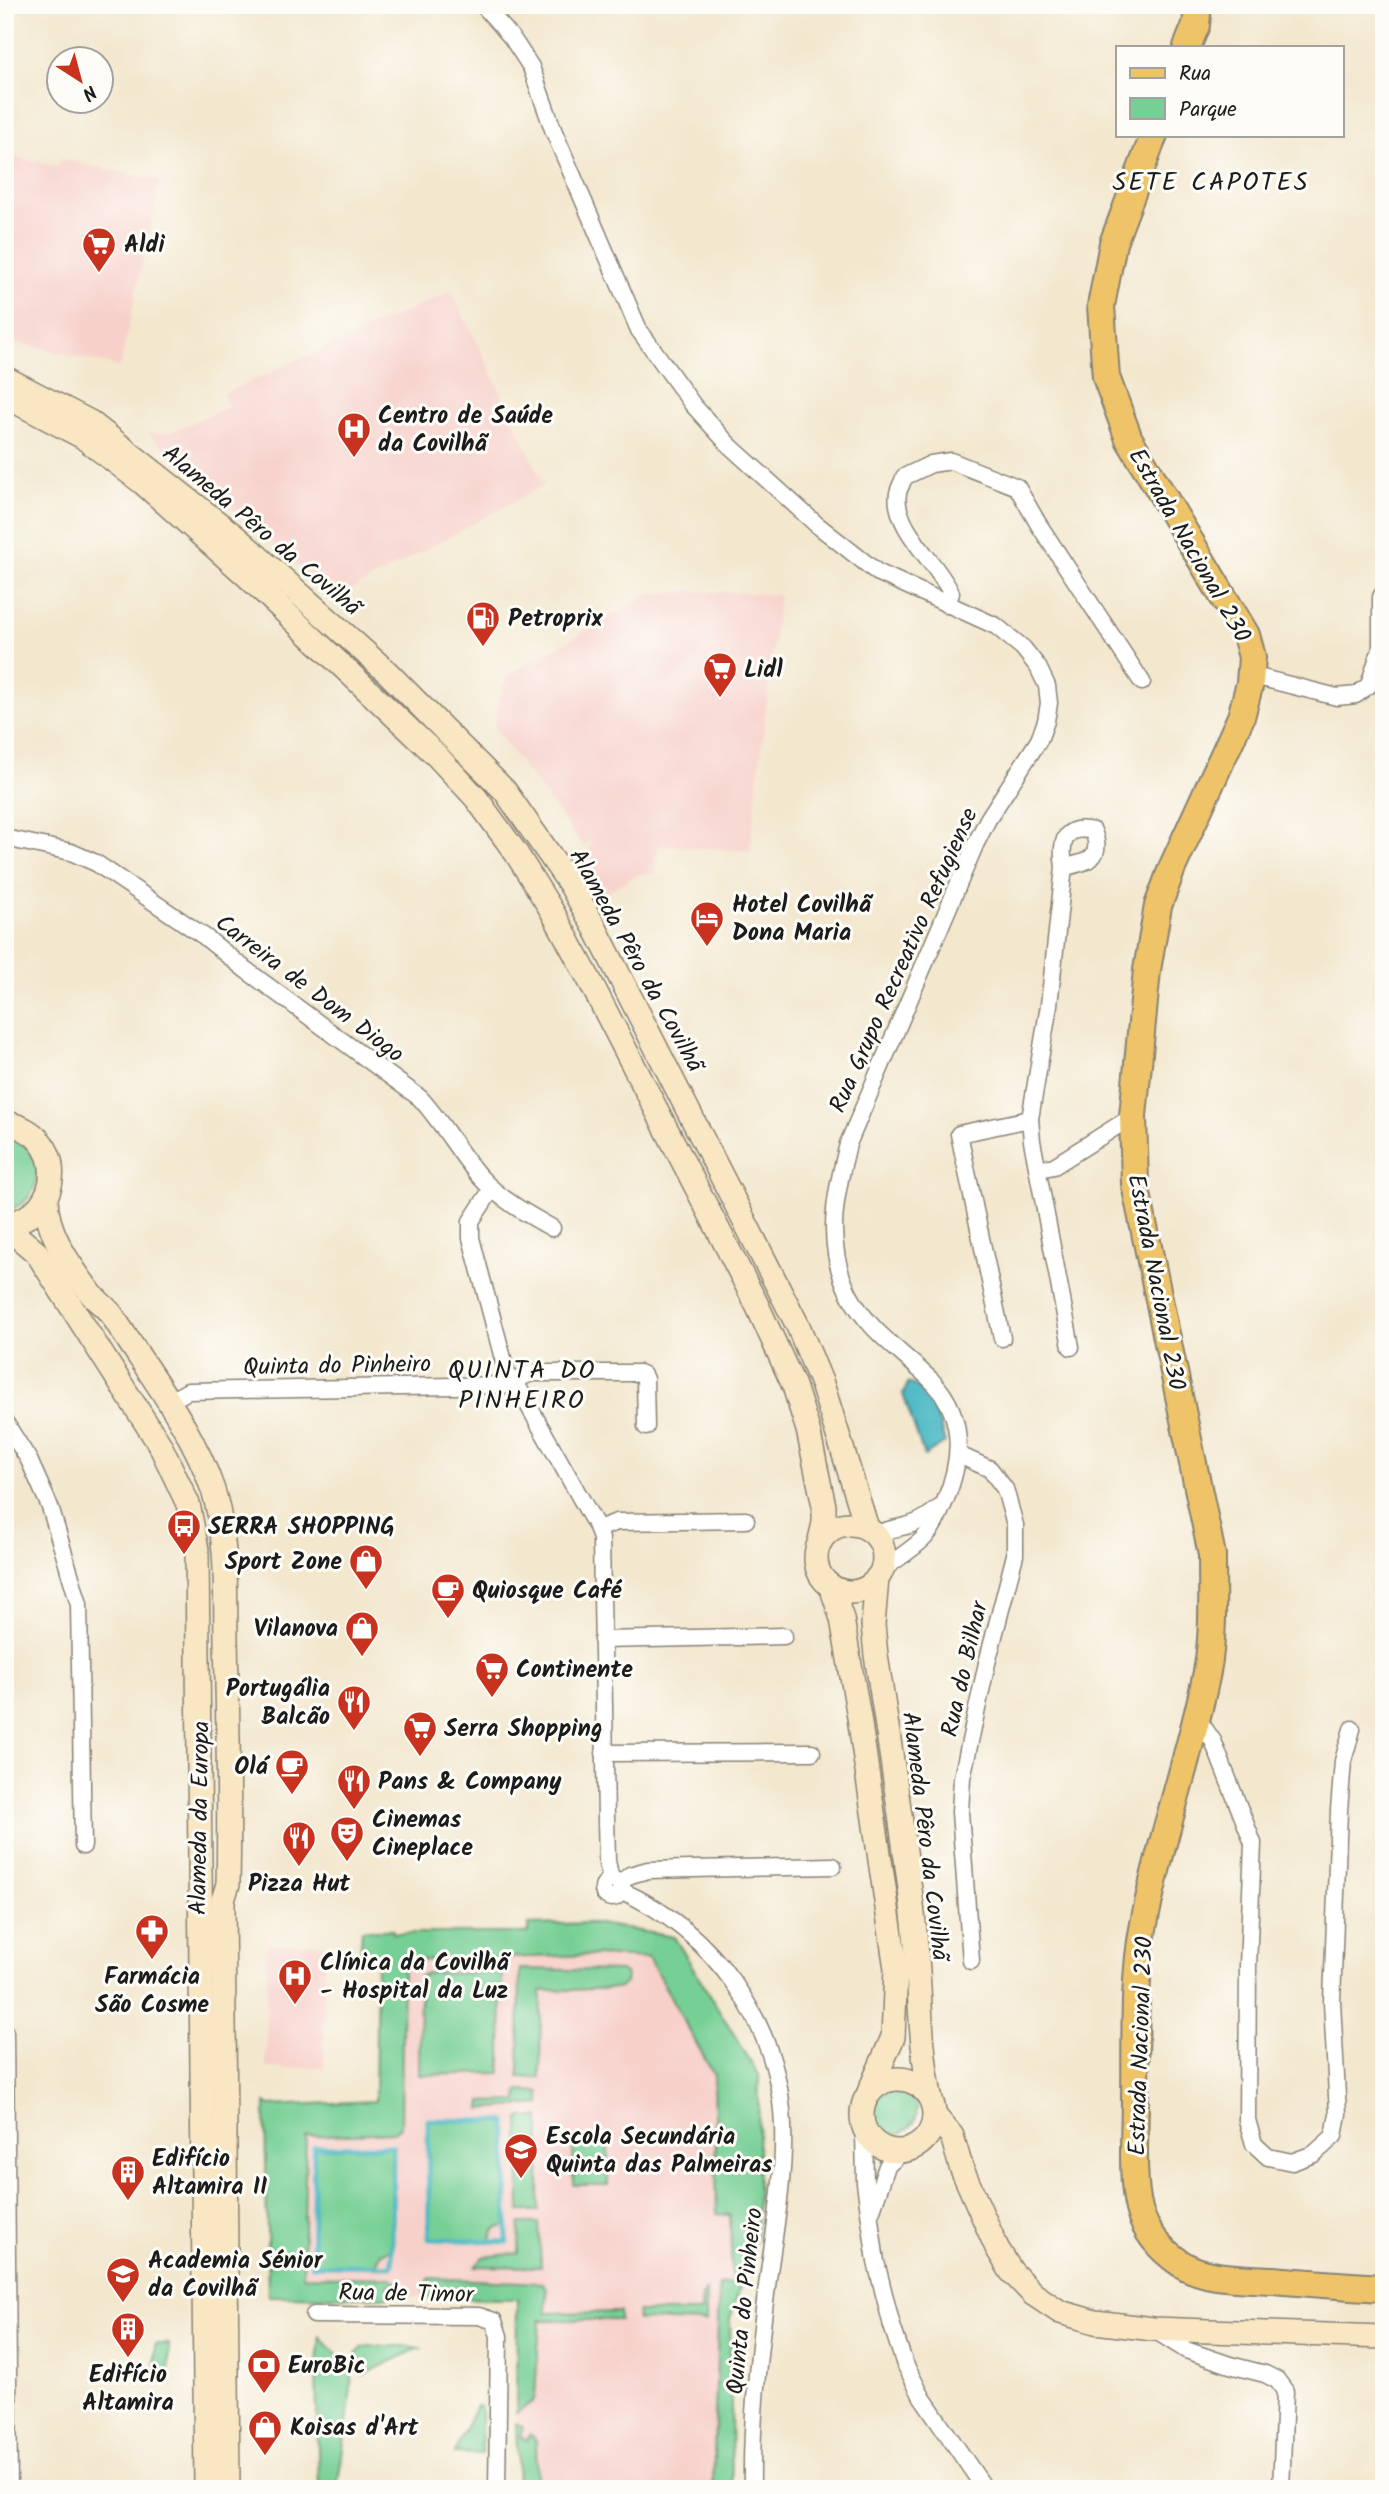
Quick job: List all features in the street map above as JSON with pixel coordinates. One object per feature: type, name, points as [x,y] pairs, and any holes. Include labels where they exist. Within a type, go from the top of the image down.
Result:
[{"type":"main road","points":[[1188,46],[1196,25],[1198,5]]},
{"type":"main road","name":"Estrada Nacional 230","points":[[1154,136],[1113,243],[1101,306],[1106,377],[1129,439],[1246,635],[1252,657],[1241,717],[1172,867],[1158,906],[1147,970],[1133,1116],[1135,1185],[1212,1555],[1212,1617],[1207,1670],[1157,1866],[1143,1930],[1138,1969],[1135,2158],[1139,2208],[1150,2233],[1164,2251],[1183,2265],[1202,2272],[1230,2277],[1384,2288]]},
{"type":"main road","name":"Alameda Pêro da Covilhã","points":[[5,377],[90,422],[237,538],[387,672],[505,791],[570,884],[595,928],[798,1326],[822,1384],[871,1531],[883,1551],[873,1605],[875,1645],[914,1916],[925,2071],[933,2108]]},
{"type":"main road","name":"Alameda Pêro da Covilhã","points":[[5,396],[83,437],[142,483],[246,575],[435,754],[476,798],[516,852],[552,912],[603,1004],[751,1293],[794,1386],[808,1430],[824,1506],[824,1524],[816,1560],[818,1571],[831,1587],[842,1619],[896,1969],[893,2037],[862,2110],[864,2129]]},
{"type":"main road","name":"Alameda da Europa","points":[[5,1123],[29,1130],[41,1141],[49,1155],[52,1169],[51,1184],[40,1207],[28,1217],[5,1226],[37,1253],[160,1445],[188,1504],[197,1550],[206,2489]]},
{"type":"main road","name":"Alameda da Europa","points":[[46,1198],[48,1220],[54,1235],[91,1294],[111,1315],[168,1402],[200,1459],[213,1490],[220,1517],[225,1569],[229,1862],[228,1884],[223,1900],[228,2489]]},
{"type":"main road","points":[[820,1540],[836,1526],[846,1523],[871,1531]]},
{"type":"main road","points":[[831,1587],[847,1592],[856,1591],[871,1584],[879,1574]]},
{"type":"main road","points":[[869,2092],[878,2084],[902,2078],[924,2089],[952,2137],[961,2167],[996,2248],[1011,2271],[1033,2294],[1060,2312],[1095,2322],[1153,2329],[1384,2337]]},
{"type":"main road","points":[[864,2129],[880,2147],[891,2150],[913,2146],[934,2126],[933,2108]]},
{"type":"main road","points":[[913,2146],[961,2167]]},
{"type":"street","name":"Rua Grupo Recreativo Refugiense","points":[[483,5],[512,38],[531,67],[554,132],[639,330],[693,405],[730,446],[816,524],[877,572],[996,626],[1023,649],[1038,667],[1047,686],[1049,703],[1039,740],[988,819],[975,845],[848,1144],[838,1184],[833,1239],[849,1294],[868,1323],[933,1383],[949,1404],[956,1426],[959,1455],[954,1479],[935,1523],[924,1538],[879,1574]]},
{"type":"street","points":[[947,605],[951,593],[909,531],[898,509],[898,493],[904,478],[931,464],[951,461],[1017,487],[1142,682]]},
{"type":"street","points":[[1250,675],[1337,697],[1356,695],[1369,685],[1381,648],[1381,597],[1384,592]]},
{"type":"street","name":"Carreira de Dom Diogo","points":[[5,838],[71,852],[96,863],[205,937],[420,1098],[492,1189],[552,1228]]},
{"type":"street","points":[[1064,867],[1049,1005],[1030,1119],[1032,1142],[1071,1347]]},
{"type":"street","points":[[1039,1169],[1054,1166],[1133,1116]]},
{"type":"street","points":[[1002,1338],[959,1134],[1030,1119]]},
{"type":"street","points":[[492,1189],[471,1221],[471,1238],[512,1385],[521,1392],[598,1529],[602,1552],[607,1861],[617,1885],[630,1875],[648,1870],[834,1866]]},
{"type":"street","name":"Quinta do Pinheiro","points":[[168,1402],[188,1391],[512,1385],[532,1373],[639,1373],[645,1379],[646,1427]]},
{"type":"street","points":[[5,1422],[29,1460],[50,1507],[79,1604],[83,1846]]},
{"type":"street","name":"Rua do Bilhar","points":[[959,1455],[989,1469],[1005,1489],[1015,1525],[1015,1555],[987,1664],[962,1779],[960,1812],[971,1961]]},
{"type":"street","points":[[871,1531],[905,1528],[922,1522],[944,1504]]},
{"type":"street","points":[[598,1529],[618,1522],[746,1520]]},
{"type":"street","points":[[602,1640],[784,1636]]},
{"type":"street","points":[[1196,1716],[1213,1741],[1253,1843],[1248,1966],[1247,2120],[1254,2144],[1268,2157],[1292,2162],[1314,2154],[1334,2136],[1338,2114],[1332,2002],[1334,1947],[1343,1761],[1352,1730]]},
{"type":"street","points":[[604,1753],[812,1752]]},
{"type":"street","name":"Quinta do Pinheiro","points":[[617,1885],[687,1933],[722,1968],[745,1998],[761,2029],[775,2068],[780,2096],[782,2152],[757,2374],[752,2489]]},
{"type":"street","points":[[5,2032],[9,2489]]},
{"type":"street","points":[[864,2129],[864,2182],[876,2262],[891,2326],[904,2362],[928,2408],[985,2489]]},
{"type":"street","points":[[871,2216],[887,2166],[913,2146]]},
{"type":"street","name":"Rua de Timor","points":[[314,2315],[479,2316],[494,2321],[499,2336],[497,2489]]},
{"type":"street","points":[[1153,2329],[1186,2350],[1277,2380],[1284,2391],[1281,2489]]},
{"type":"shaded area","points":[[5,155],[57,166],[61,159],[160,181],[120,367],[5,340]]},
{"type":"shaded area","name":"Centro de Saúde da Covilhã","points":[[451,291],[544,485],[335,599],[146,432],[157,434],[172,431],[228,407],[222,394]]},
{"type":"shaded area","points":[[691,591],[779,594],[750,851],[658,845],[654,874],[638,874],[610,890],[604,897],[585,854],[591,841],[583,846],[494,728],[500,694],[509,675],[649,594]]},
{"type":"shaded area","name":"Escola Secundária Quinta das Palmeiras","points":[[593,1923],[674,1937],[759,2075],[757,2234],[730,2319],[732,2489],[518,2489],[517,2299],[283,2296],[285,2125],[394,2124],[393,1933],[527,1933],[528,1925]]},
{"type":"shaded area","name":"Clínica da Covilhã - Hospital da Luz","points":[[267,1944],[324,1944],[324,2068],[266,2068]]},
{"type":"green space","points":[[5,1137],[19,1141],[29,1150],[35,1161],[37,1174],[29,1197],[19,1206],[5,1210]]},
{"type":"green space","points":[[593,1923],[674,1937],[759,2075],[757,2234],[730,2319],[732,2489],[713,2489],[719,2285],[732,2284],[730,2215],[717,2214],[714,2075],[649,1958],[595,1955],[403,1961],[401,2127],[394,2132],[306,2136],[303,2276],[391,2278],[400,2284],[389,2284],[388,2297],[268,2296],[265,2103],[270,2106],[375,2101],[377,1957],[360,1956],[362,1930],[393,1930],[393,1933],[528,1933],[528,1925]]},
{"type":"green space","points":[[520,1969],[621,1971],[627,1976],[626,1983],[620,1988],[541,1991],[540,2078],[519,2077]]},
{"type":"green space","points":[[426,1973],[502,1975],[501,2073],[419,2075],[420,1976]]},
{"type":"green space","points":[[893,2086],[910,2093],[917,2110],[910,2127],[893,2134],[876,2127],[869,2110],[876,2093]]},
{"type":"green space","points":[[519,2091],[540,2092],[540,2104],[481,2109],[482,2102],[518,2101]]},
{"type":"green space","points":[[522,2117],[540,2117],[539,2211],[520,2211],[519,2121]]},
{"type":"green space","points":[[428,2120],[506,2121],[507,2225],[495,2229],[490,2241],[429,2239]]},
{"type":"green space","points":[[573,2143],[608,2143],[608,2185],[573,2185]]},
{"type":"green space","points":[[393,2146],[392,2249],[381,2253],[376,2265],[312,2265],[314,2147]]},
{"type":"green space","points":[[520,2223],[539,2223],[541,2267],[475,2266],[483,2257],[519,2253]]},
{"type":"green space","points":[[430,2278],[543,2283],[547,2290],[546,2313],[620,2312],[620,2320],[540,2320],[535,2396],[533,2401],[516,2413],[517,2299],[424,2298],[425,2285]]},
{"type":"green space","points":[[706,2291],[706,2322],[637,2320],[638,2312],[701,2312],[702,2296]]},
{"type":"green space","points":[[320,2336],[344,2361],[352,2380],[337,2489],[319,2489],[316,2372]]},
{"type":"green space","points":[[155,2344],[169,2344],[169,2381],[155,2381]]},
{"type":"green space","points":[[409,2346],[422,2349],[363,2375],[356,2355],[361,2348]]},
{"type":"green space","points":[[476,2406],[481,2407],[482,2454],[454,2453]]},
{"type":"green space","points":[[516,2423],[523,2427],[520,2436],[527,2440],[530,2434],[536,2440],[537,2489],[518,2489]]},
{"type":"water","points":[[908,1383],[924,1392],[934,1407],[945,1443],[924,1456],[903,1394]]},
{"type":"waterway","points":[[428,2120],[506,2121],[507,2242],[429,2239],[428,2120]]},
{"type":"waterway","points":[[393,2146],[392,2266],[312,2265],[314,2147],[393,2146]]},
{"type":"place","name":"Aldi","points":[[99,274]]},
{"type":"place","name":"Centro de Saúde da Covilhã","points":[[354,459]]},
{"type":"place","name":"Petroprix","points":[[483,648]]},
{"type":"place","name":"Lidl","points":[[720,699]]},
{"type":"place","name":"Hotel Covilhã Dona Maria","points":[[707,948]]},
{"type":"place","name":"SERRA SHOPPING","points":[[184,1556]]},
{"type":"place","name":"Sport Zone","points":[[366,1591]]},
{"type":"place","name":"Quiosque Café","points":[[448,1620]]},
{"type":"place","name":"Vilanova","points":[[362,1658]]},
{"type":"place","name":"Continente","points":[[492,1699]]},
{"type":"place","name":"Portugália Balcão","points":[[354,1732]]},
{"type":"place","name":"Serra Shopping","points":[[420,1758]]},
{"type":"place","name":"Olá","points":[[292,1796]]},
{"type":"place","name":"Pans & Company","points":[[354,1811]]},
{"type":"place","name":"Cinemas Cineplace","points":[[347,1863]]},
{"type":"place","name":"Pizza Hut","points":[[299,1868]]},
{"type":"place","name":"Farmácia São Cosme","points":[[152,1961]]},
{"type":"place","name":"Clínica da Covilhã - Hospital da Luz","points":[[295,2006]]},
{"type":"place","name":"Escola Secundária Quinta das Palmeiras","points":[[521,2180]]},
{"type":"place","name":"Edifício Altamira II","points":[[128,2202]]},
{"type":"place","name":"Academia Sénior da Covilhã","points":[[123,2304]]},
{"type":"place","name":"Edifício Altamira","points":[[128,2359]]},
{"type":"place","name":"EuroBic","points":[[264,2395]]},
{"type":"place","name":"Koisas d'Art","points":[[265,2457]]},
{"type":"district","name":"SETE CAPOTES","points":[[1211,181]]},
{"type":"district","name":"QUINTA DO PINHEIRO","points":[[522,1384]]}]
